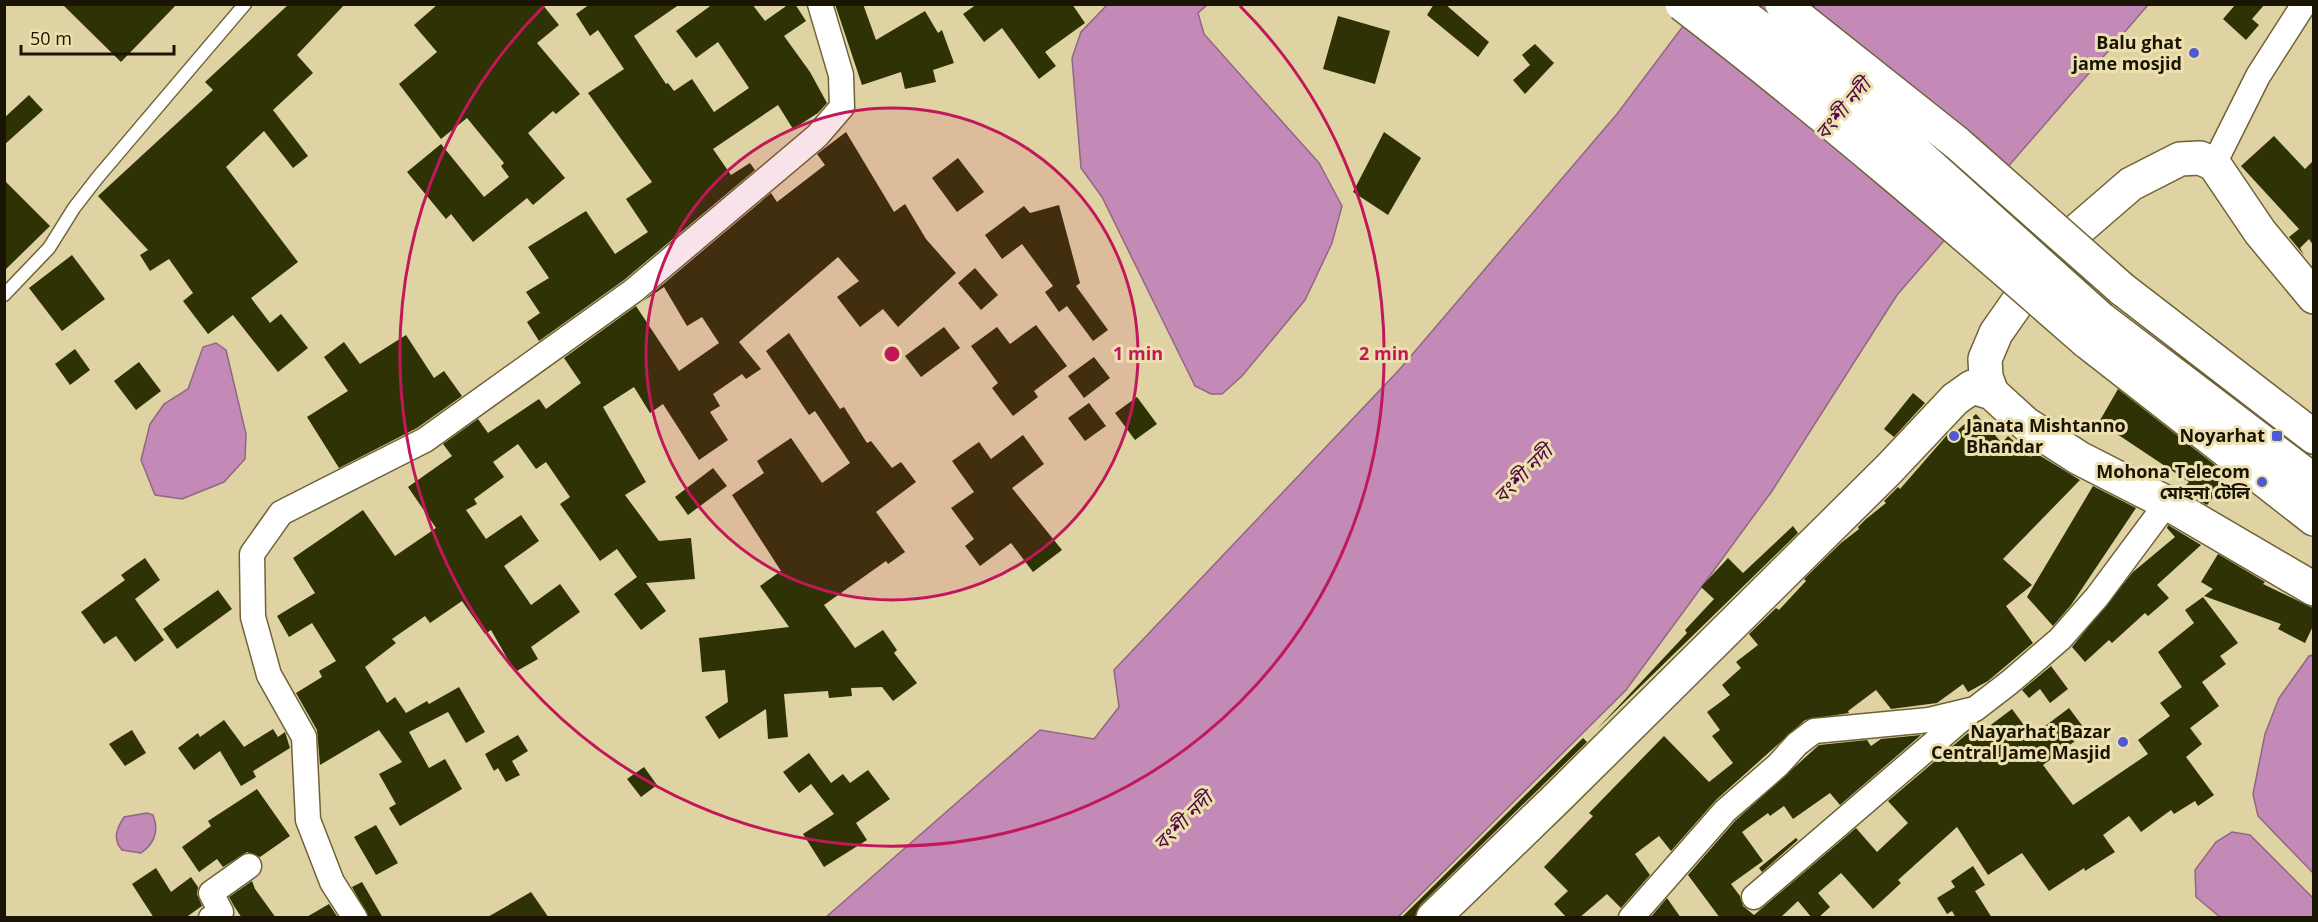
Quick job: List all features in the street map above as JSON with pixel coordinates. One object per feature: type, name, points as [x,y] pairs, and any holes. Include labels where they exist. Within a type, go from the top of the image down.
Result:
[{"type":"main road","points":[[1682,4],[1772,73],[1922,196],[2093,330],[2313,519]]},
{"type":"main road","points":[[1728,4],[1818,71],[1912,149],[2093,330],[2313,481]]},
{"type":"main road","points":[[1782,4],[1958,143],[2122,289],[2313,437]]},
{"type":"main road","points":[[1992,393],[1986,376],[1985,359],[1996,333],[2031,283],[2072,235],[2131,184],[2156,169],[2180,159],[2200,158],[2214,164],[2260,232],[2313,297]]},
{"type":"main road","points":[[1433,918],[1889,469],[1954,399],[1972,387],[1992,393],[2026,424],[2079,458],[2167,503],[2313,590]]},
{"type":"street","points":[[355,918],[332,882],[308,820],[304,737],[267,666],[253,617],[252,554],[280,513],[322,494],[425,440],[509,382],[633,291],[817,135],[842,107],[841,75],[820,4]]},
{"type":"street","points":[[2214,164],[2258,76],[2304,4]]},
{"type":"street","points":[[1754,897],[2060,639],[2097,597],[2167,503]]},
{"type":"street","points":[[1631,918],[1725,811],[1814,731],[1929,720],[1975,709]]},
{"type":"street","points":[[211,918],[221,912],[212,893],[249,866]]},
{"type":"lane","points":[[4,295],[49,248],[74,208],[98,177],[245,4]]},
{"type":"water","points":[[1107,5],[1207,5],[1198,13],[1204,34],[1319,163],[1342,206],[1332,243],[1305,300],[1242,376],[1222,394],[1211,394],[1195,386],[1102,197],[1081,168],[1072,58],[1081,32]]},
{"type":"water","name":"বংশী নদী","points":[[1699,5],[2148,5],[1897,295],[1772,491],[1626,690],[1398,917],[825,918],[1040,730],[1094,739],[1119,707],[1114,670],[1399,370],[1617,114]]},
{"type":"water","points":[[216,343],[226,350],[246,434],[245,459],[224,482],[182,499],[155,495],[141,460],[150,424],[164,404],[188,389],[203,347]]},
{"type":"water","points":[[2314,655],[2313,873],[2258,816],[2253,794],[2265,734],[2279,698],[2309,656]]},
{"type":"water","points":[[147,813],[153,815],[156,826],[153,841],[141,853],[122,850],[116,838],[119,825],[124,817]]},
{"type":"water","points":[[2232,832],[2250,835],[2313,898],[2313,917],[2220,917],[2196,897],[2195,870],[2216,842]]},
{"type":"building","points":[[62,4],[177,4],[121,62]]},
{"type":"building","points":[[289,4],[345,4],[297,55],[313,73],[273,110],[308,156],[293,168],[264,131],[226,167],[298,262],[251,298],[270,323],[281,314],[308,348],[278,372],[233,315],[208,334],[183,301],[193,293],[169,259],[150,271],[140,255],[148,250],[98,196],[213,90],[205,82]]},
{"type":"building","points":[[438,4],[542,4],[559,25],[537,43],[580,94],[556,114],[553,111],[528,133],[565,178],[533,205],[527,198],[473,242],[451,214],[446,219],[407,172],[441,144],[484,197],[509,177],[501,166],[504,163],[467,118],[441,139],[399,84],[437,52],[414,25]]},
{"type":"building","points":[[590,4],[680,4],[634,36],[666,84],[668,83],[674,91],[692,79],[714,112],[749,88],[718,42],[696,58],[676,31],[713,4],[752,4],[765,21],[789,4],[795,4],[806,21],[784,36],[810,72],[827,103],[818,113],[793,129],[778,105],[713,149],[731,175],[750,163],[755,170],[624,280],[539,341],[527,322],[540,313],[526,292],[549,278],[528,247],[586,211],[615,254],[648,232],[626,199],[652,182],[588,93],[624,69],[598,30],[590,36],[576,14]]},
{"type":"building","points":[[835,4],[863,4],[876,40],[925,11],[938,33],[942,30],[954,63],[933,70],[936,82],[905,89],[901,72],[862,85]]},
{"type":"building","points":[[977,4],[1072,4],[1085,23],[1045,52],[1056,66],[1039,79],[1002,28],[984,42],[963,14]]},
{"type":"building","points":[[1434,4],[1445,4],[1489,42],[1478,57],[1427,15]]},
{"type":"building","points":[[2236,4],[2265,4],[2252,19],[2259,25],[2246,40],[2223,19]]},
{"type":"building","points":[[1338,16],[1390,31],[1375,84],[1323,69]]},
{"type":"building","points":[[1535,44],[1554,63],[1525,94],[1513,80],[1530,65],[1522,55]]},
{"type":"building","points":[[29,95],[43,110],[4,145],[4,118]]},
{"type":"building","points":[[846,132],[894,212],[905,204],[926,239],[956,273],[898,327],[883,309],[860,327],[837,297],[859,281],[838,257],[739,342],[761,369],[746,379],[742,374],[713,394],[720,406],[710,412],[728,440],[699,460],[663,404],[650,413],[634,387],[603,407],[646,482],[625,495],[659,541],[691,538],[695,579],[646,583],[666,611],[641,630],[614,594],[637,577],[617,549],[600,561],[560,504],[570,497],[546,462],[536,469],[518,444],[493,462],[504,477],[474,499],[477,504],[466,510],[486,539],[521,515],[539,541],[504,566],[531,605],[560,584],[580,612],[531,647],[538,659],[515,672],[491,630],[485,634],[462,601],[430,623],[425,616],[392,639],[396,643],[365,667],[387,703],[395,697],[406,713],[427,701],[429,704],[459,687],[485,732],[466,743],[448,712],[409,732],[429,768],[445,759],[462,789],[400,826],[389,808],[396,804],[379,774],[402,762],[379,730],[320,765],[317,730],[296,693],[322,677],[319,671],[336,661],[312,623],[289,637],[277,616],[315,593],[293,558],[363,510],[395,556],[436,528],[408,487],[452,456],[443,444],[478,419],[488,433],[539,399],[546,409],[581,383],[564,358],[636,306],[679,371],[719,343],[702,317],[687,326],[664,287],[642,302],[771,193],[777,202],[825,165],[817,154]]},
{"type":"building","points":[[1384,132],[1421,158],[1388,215],[1353,192]]},
{"type":"building","points":[[2274,136],[2305,169],[2313,161],[2313,245],[2309,239],[2300,248],[2304,255],[2289,237],[2299,229],[2241,166]]},
{"type":"building","points":[[958,158],[984,192],[957,212],[932,178]]},
{"type":"building","points":[[4,180],[50,226],[4,271]]},
{"type":"building","points":[[1059,205],[1080,283],[1076,286],[1108,330],[1093,341],[1067,306],[1059,312],[1045,292],[1053,286],[1022,244],[1002,259],[985,235],[1024,206],[1030,213]]},
{"type":"building","points":[[72,255],[105,299],[62,331],[29,288]]},
{"type":"building","points":[[975,268],[998,295],[981,310],[958,283]]},
{"type":"building","points":[[1036,325],[1067,366],[1034,391],[1038,397],[1013,416],[992,388],[998,383],[971,346],[997,327],[1010,344]]},
{"type":"building","points":[[944,327],[960,348],[921,377],[905,356]]},
{"type":"building","points":[[789,333],[840,409],[844,407],[867,443],[871,441],[892,468],[901,462],[916,482],[876,512],[905,552],[888,564],[886,561],[824,605],[855,648],[883,630],[897,650],[894,653],[917,683],[893,701],[882,687],[851,688],[852,696],[829,698],[828,691],[784,694],[788,737],[768,739],[766,709],[719,739],[705,717],[728,702],[725,670],[702,672],[699,638],[789,627],[760,586],[781,571],[732,495],[764,473],[757,461],[791,438],[822,483],[850,463],[815,411],[809,415],[766,351]]},
{"type":"building","points":[[406,335],[434,378],[444,371],[462,396],[417,428],[339,468],[307,417],[348,391],[324,357],[344,342],[360,364]]},
{"type":"building","points":[[75,349],[90,370],[70,385],[55,364]]},
{"type":"building","points":[[1094,357],[1110,378],[1084,398],[1068,376]]},
{"type":"building","points":[[139,362],[161,391],[136,410],[114,381]]},
{"type":"building","points":[[2118,389],[2229,476],[2207,505],[2195,498],[2197,496],[2185,486],[2189,482],[2099,422]]},
{"type":"building","points":[[1913,393],[1925,403],[1894,437],[1884,429]]},
{"type":"building","points":[[1137,397],[1157,424],[1135,440],[1115,413]]},
{"type":"building","points":[[1089,403],[1106,426],[1085,441],[1068,418]]},
{"type":"building","points":[[1976,414],[2002,443],[2008,436],[2031,457],[2034,452],[2080,480],[2003,559],[2032,585],[2006,606],[2033,643],[1988,681],[1968,692],[1963,684],[1937,703],[1891,709],[1876,690],[1848,711],[1849,713],[1805,720],[1716,800],[1671,851],[1659,836],[1635,854],[1650,875],[1621,908],[1607,894],[1579,918],[1567,918],[1554,904],[1568,891],[1544,867],[1593,816],[1589,813],[1664,736],[1709,782],[1733,763],[1712,736],[1720,730],[1707,712],[1730,695],[1722,685],[1741,668],[1736,662],[1758,645],[1749,634],[1776,608],[1779,610],[1806,581],[1804,579],[1859,529],[1858,527],[1866,519],[1886,503],[1884,501],[1898,487],[1900,489],[1948,434],[1951,436]]},
{"type":"building","points":[[1023,435],[1044,464],[1012,488],[1062,550],[1033,572],[1011,543],[980,566],[965,546],[974,539],[951,508],[974,492],[952,461],[979,442],[991,459]]},
{"type":"building","points":[[713,468],[727,486],[688,515],[675,497]]},
{"type":"building","points":[[2093,486],[2136,508],[2071,605],[2053,626],[2027,597]]},
{"type":"building","points":[[2168,525],[2201,545],[2157,585],[2169,598],[2148,616],[2145,613],[2112,643],[2109,640],[2085,662],[2072,647],[2133,572],[2175,537],[2167,528]]},
{"type":"building","points":[[1793,526],[1798,533],[1597,729],[1687,633],[1685,630],[1714,599],[1701,587],[1728,558],[1743,573]]},
{"type":"building","points":[[2218,554],[2265,582],[2263,584],[2313,608],[2313,626],[2305,643],[2278,629],[2281,624],[2204,596],[2213,589],[2201,582]]},
{"type":"building","points":[[145,558],[160,580],[135,599],[164,640],[135,662],[116,636],[104,644],[81,612],[125,580],[121,575]]},
{"type":"building","points":[[218,590],[232,609],[177,649],[163,629]]},
{"type":"building","points":[[2203,597],[2238,643],[2220,656],[2226,664],[2202,682],[2219,706],[2190,728],[2202,744],[2186,757],[2214,795],[2198,806],[2195,801],[2174,814],[2171,810],[2141,832],[2129,816],[2103,835],[2115,852],[2085,871],[2084,868],[2049,891],[2022,853],[1988,875],[1957,827],[1898,880],[1901,883],[1873,909],[1841,873],[1818,893],[1830,907],[1818,918],[1812,918],[1798,901],[1780,918],[1720,918],[1688,875],[1735,821],[1819,745],[1867,740],[1871,746],[1881,739],[1921,735],[1840,805],[1830,793],[1793,819],[1784,806],[1770,816],[1768,813],[1742,832],[1763,861],[1731,884],[1740,896],[1743,906],[1754,915],[1856,828],[1877,852],[1908,823],[1888,801],[1968,733],[1972,739],[2012,709],[2032,736],[2069,708],[2087,732],[2043,765],[2073,805],[2148,754],[2138,740],[2170,716],[2160,703],[2182,687],[2158,652],[2194,623],[2185,610]]},
{"type":"building","points":[[2051,666],[2068,689],[2050,703],[2040,689],[2029,698],[2022,690]]},
{"type":"building","points":[[224,720],[244,747],[273,729],[278,737],[285,732],[290,748],[253,771],[256,777],[241,786],[220,751],[194,770],[178,748],[198,733],[200,737]]},
{"type":"building","points":[[132,730],[146,753],[125,766],[109,744]]},
{"type":"building","points":[[518,735],[528,751],[512,761],[520,775],[506,782],[498,768],[494,771],[485,754]]},
{"type":"building","points":[[1583,738],[1587,742],[1420,905],[1415,918],[1401,918]]},
{"type":"building","points":[[809,753],[831,783],[843,774],[850,783],[868,770],[890,799],[856,823],[867,840],[824,867],[803,834],[834,814],[811,784],[799,793],[783,772]]},
{"type":"building","points":[[644,767],[657,785],[641,797],[627,779]]},
{"type":"building","points":[[257,789],[290,836],[260,857],[247,852],[223,867],[217,859],[199,872],[182,847],[211,826],[208,821]]},
{"type":"building","points":[[376,825],[398,863],[376,875],[354,837]]},
{"type":"building","points":[[1796,838],[1798,840],[1762,872],[1759,868]]},
{"type":"building","points":[[1973,866],[1985,885],[1975,891],[1992,918],[1956,918],[1952,911],[1947,914],[1937,898],[1955,887],[1951,881]]},
{"type":"building","points":[[156,868],[171,892],[191,877],[198,887],[197,894],[202,906],[185,918],[154,918],[132,884]]},
{"type":"building","points":[[252,881],[255,889],[276,918],[242,918],[234,906],[229,897]]},
{"type":"building","points":[[362,882],[383,918],[369,918],[352,887]]},
{"type":"building","points":[[531,892],[549,918],[486,918]]},
{"type":"building","points":[[1667,898],[1681,918],[1650,918]]},
{"type":"building","points":[[329,904],[338,918],[305,918]]},
{"type":"place","name":"Balu ghat jame mosjid","points":[[2194,53]]},
{"type":"place","name":"Janata Mishtanno Bhandar","points":[[1954,436]]},
{"type":"place","name":"Noyarhat","points":[[2277,436]]},
{"type":"place","name":"Mohona Telecom মোহনা টেলি","points":[[2262,482]]},
{"type":"place","name":"Nayarhat Bazar Central Jame Masjid","points":[[2123,742]]}]
